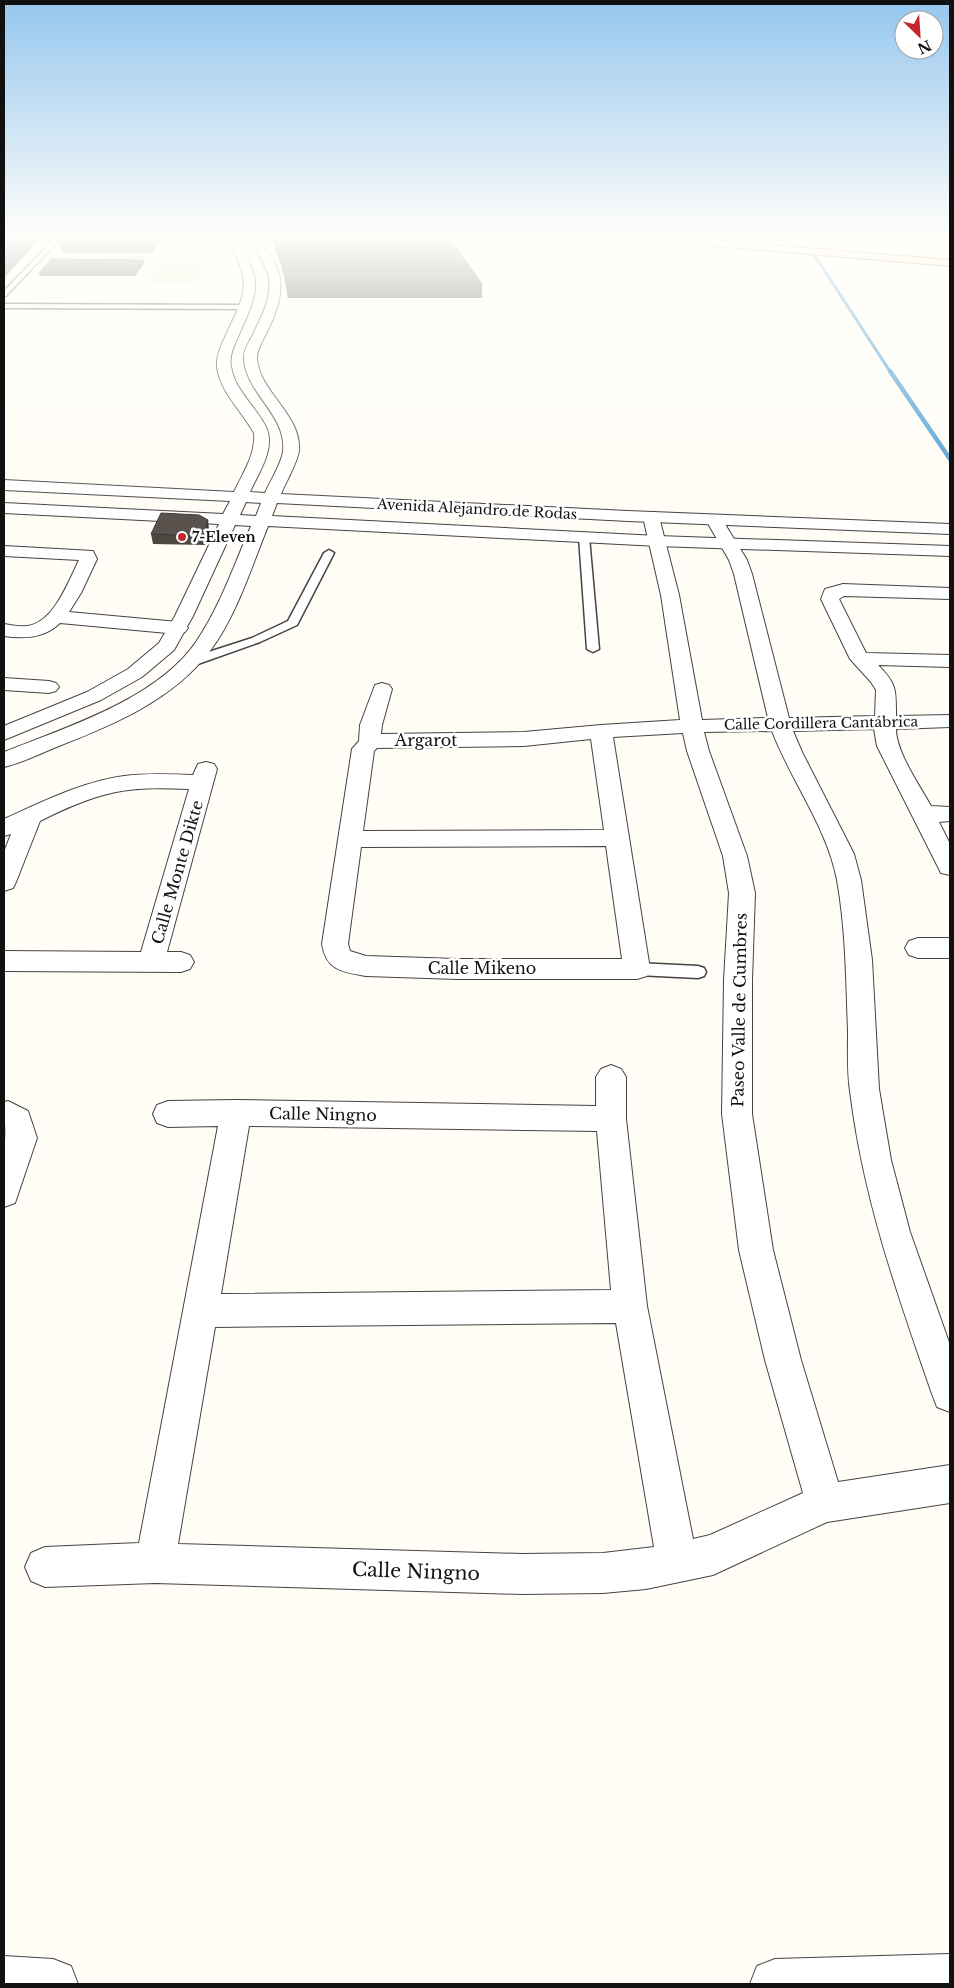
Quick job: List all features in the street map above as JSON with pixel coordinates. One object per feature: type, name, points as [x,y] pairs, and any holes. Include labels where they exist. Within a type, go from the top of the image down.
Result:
[{"type":"street","points":[[4,734],[94,696],[135,673],[167,646],[181,622],[259,456],[262,440],[258,427],[230,384],[224,367],[224,359],[237,328]]},
{"type":"street","points":[[4,760],[118,713],[160,688],[191,662],[212,636],[291,452],[290,433],[279,412],[252,374],[249,364],[250,356],[262,328]]},
{"type":"street","name":"Avenida Alejandro de Rodas","points":[[4,485],[272,498],[655,529],[728,544],[950,551]]},
{"type":"street","name":"Avenida Alejandro de Rodas","points":[[4,508],[584,537],[714,520],[950,529]]},
{"type":"street","points":[[714,520],[738,560],[752,605],[780,724],[791,752],[842,854],[849,880],[859,960],[864,1089],[875,1160],[909,1278],[950,1394]]},
{"type":"street","name":"Paseo Valle de Cumbres","points":[[655,529],[670,595],[692,726],[698,751],[735,856],[742,893],[738,980],[737,1114],[756,1250],[783,1360],[824,1503]]},
{"type":"street","points":[[4,550],[88,555],[88,559],[60,612],[46,626],[28,632],[4,630]]},
{"type":"street","points":[[950,593],[843,590],[832,593],[830,599],[852,646],[860,659],[880,679],[886,690],[885,722],[888,746],[950,867]]},
{"type":"street","points":[[60,612],[181,622]]},
{"type":"street","points":[[860,659],[950,661]]},
{"type":"street","points":[[4,684],[49,687]]},
{"type":"street","points":[[382,689],[372,725],[370,743],[363,749],[350,839],[618,838]]},
{"type":"street","points":[[94,696],[118,713]]},
{"type":"street","name":"Calle Cordillera Cantábrica","points":[[692,726],[950,721]]},
{"type":"street","name":"Argarot","points":[[370,743],[385,740],[534,738],[601,731],[692,726]]},
{"type":"street","points":[[601,731],[637,969]]},
{"type":"street","name":"Calle Monte Dikte","points":[[30,816],[76,796],[114,784],[204,775],[151,962]]},
{"type":"street","points":[[922,814],[950,814]]},
{"type":"street","points":[[4,828],[30,816]]},
{"type":"street","points":[[4,882],[30,816]]},
{"type":"street","name":"Calle Mikeno","points":[[350,839],[335,949],[337,955],[345,961],[366,966],[457,969],[637,969]]},
{"type":"street","points":[[918,948],[950,948]]},
{"type":"street","points":[[4,961],[181,962]]},
{"type":"street","points":[[611,1077],[611,1119],[630,1306],[677,1563]]},
{"type":"street","points":[[155,1563],[202,1311],[236,1113]]},
{"type":"street","name":"Calle Ningno","points":[[168,1114],[236,1113],[611,1119]]},
{"type":"street","points":[[4,1193],[22,1138],[12,1121]]},
{"type":"street","points":[[202,1311],[630,1306]]},
{"type":"street","name":"Calle Ningno","points":[[45,1567],[155,1563],[522,1574],[603,1573],[646,1569],[713,1555],[824,1503],[950,1484]]},
{"type":"street","points":[[775,1984],[950,1979]]},
{"type":"street","points":[[4,1981],[53,1984]]},
{"type":"lane","points":[[584,537],[593,649]]},
{"type":"lane","points":[[191,662],[256,640],[293,623],[329,553]]},
{"type":"lane","points":[[637,969],[698,972]]},
{"type":"building","points":[[161,513],[199,515],[208,520],[203,536],[151,534]]},
{"type":"waterway","points":[[862,328],[891,373]]},
{"type":"waterway","points":[[890,371],[950,459]]},
{"type":"place","name":"7-Eleven","points":[[182,537]]}]
